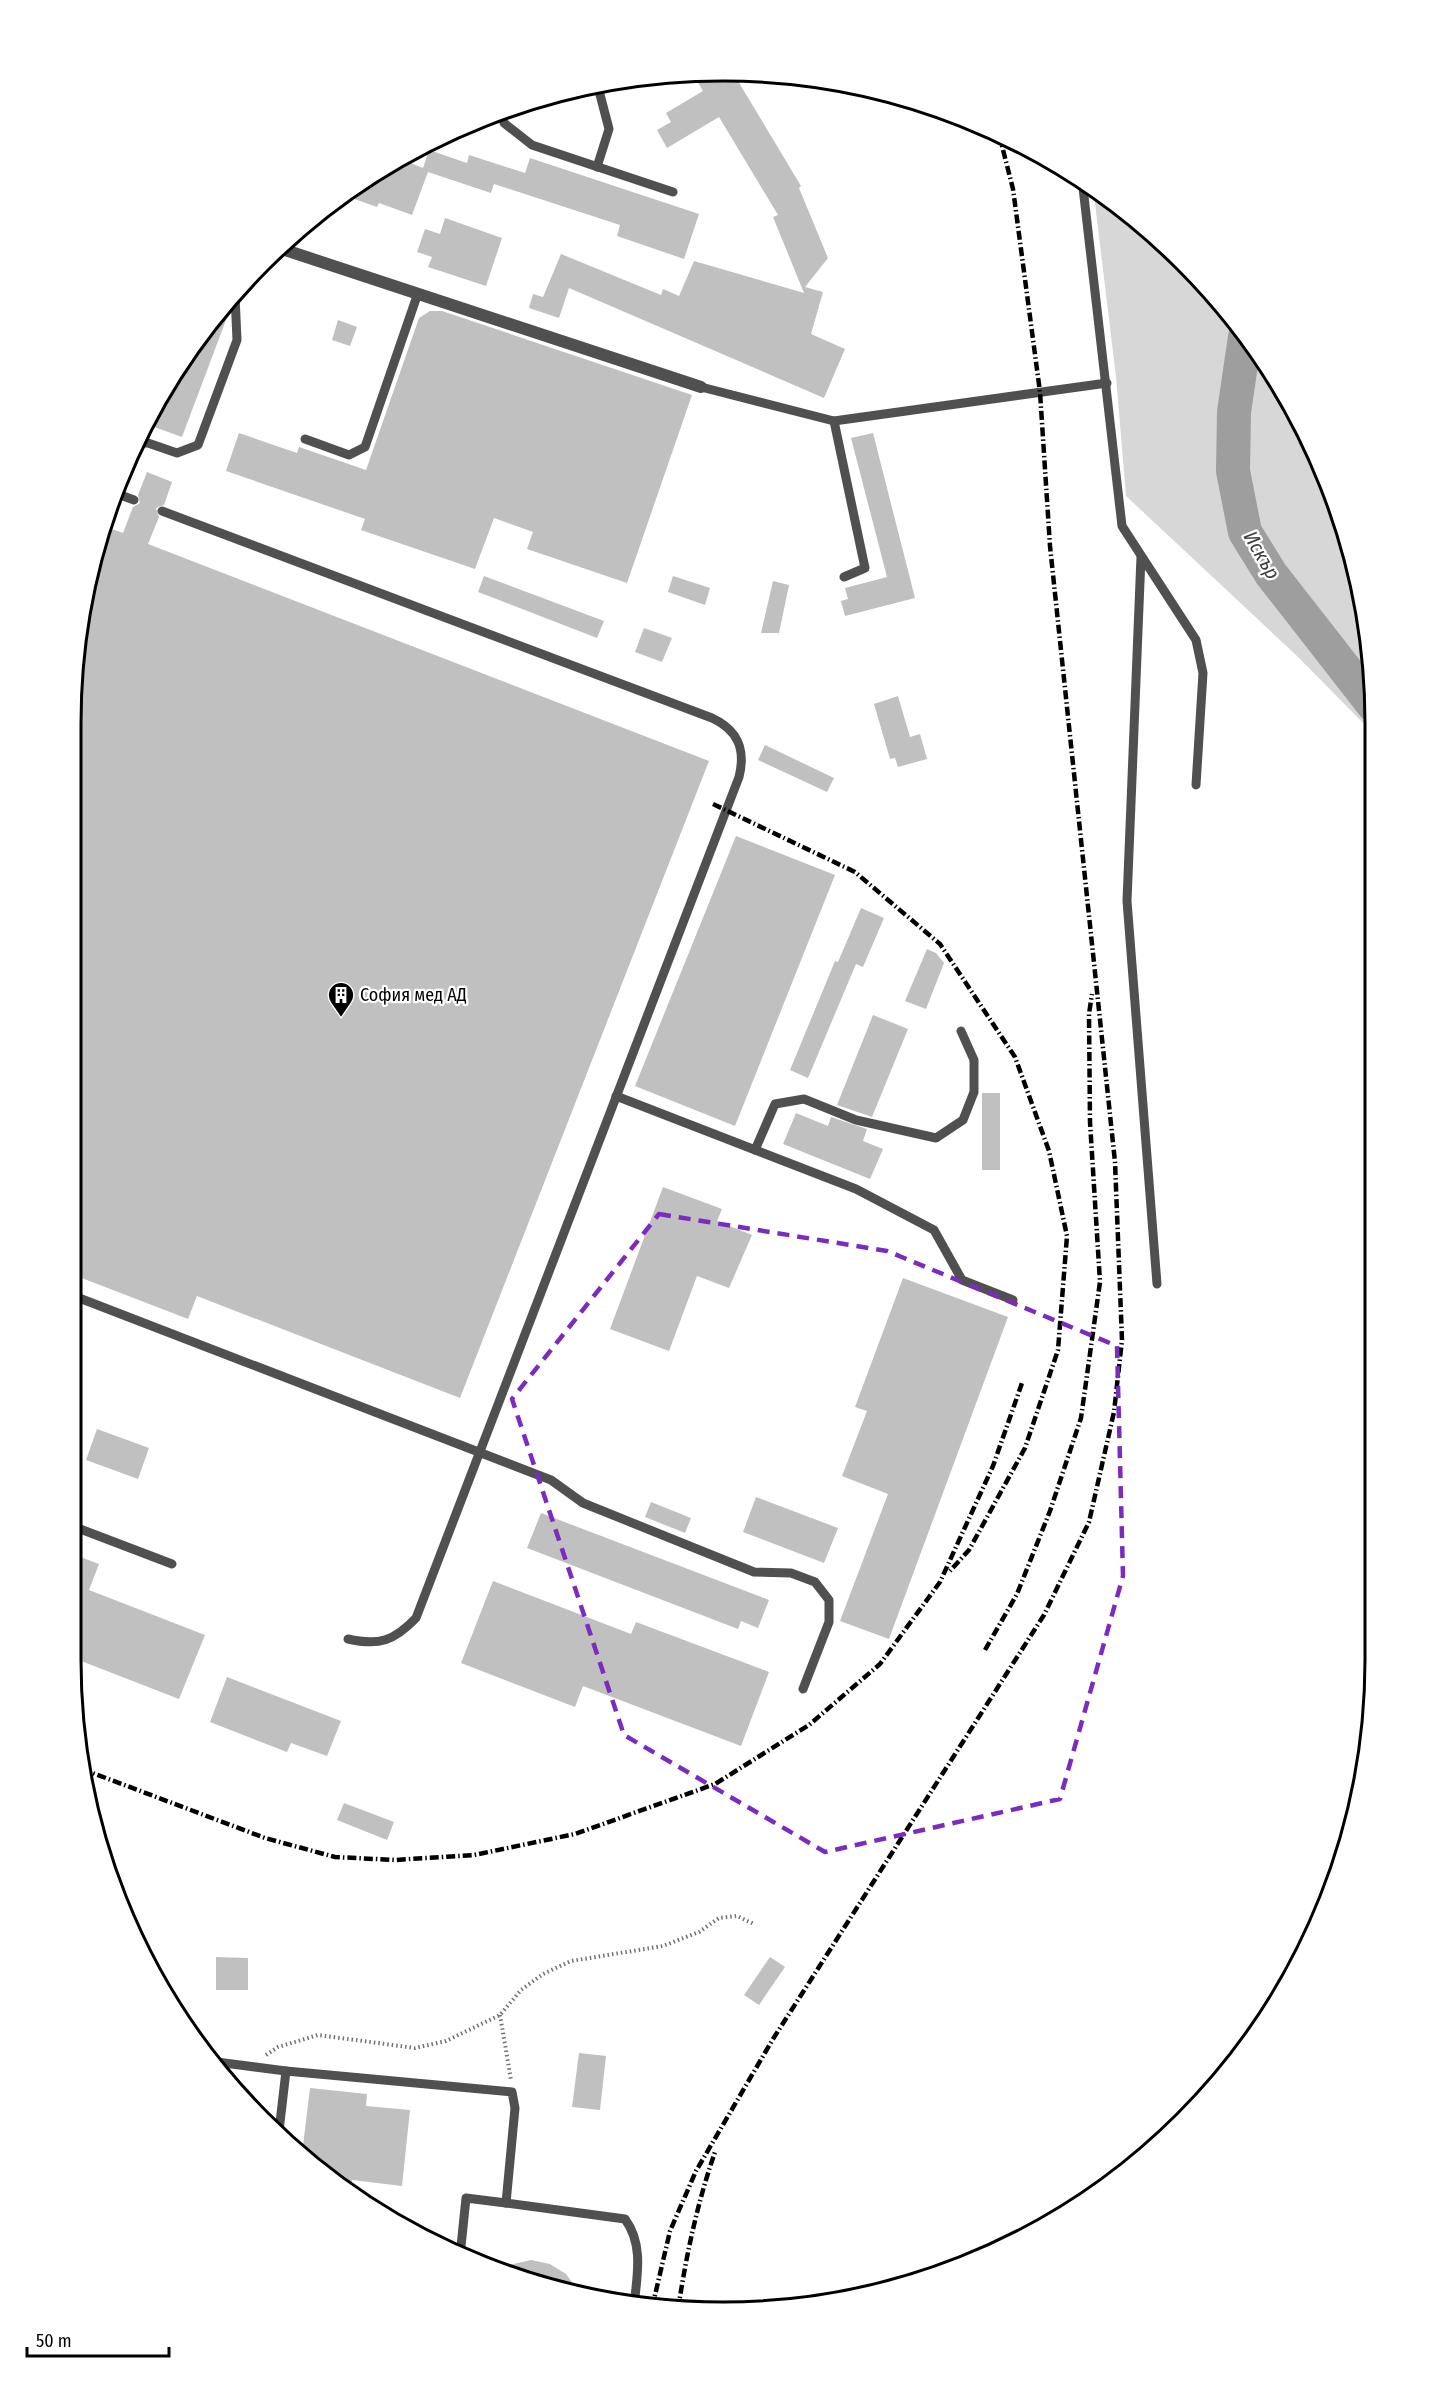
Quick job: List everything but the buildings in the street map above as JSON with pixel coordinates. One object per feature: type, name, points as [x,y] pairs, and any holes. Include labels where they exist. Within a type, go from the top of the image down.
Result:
[{"type":"street","points":[[288,251],[701,387]]},
{"type":"lane","points":[[597,166],[609,129],[600,93]]},
{"type":"lane","points":[[504,120],[504,123],[532,145],[673,192]]},
{"type":"lane","points":[[1084,192],[1122,526],[1196,640],[1203,673],[1197,785]]},
{"type":"lane","points":[[305,439],[349,455],[365,447],[418,293]]},
{"type":"lane","points":[[145,443],[177,453],[198,445],[237,340],[237,304]]},
{"type":"lane","points":[[701,387],[834,421],[1107,383]]},
{"type":"lane","points":[[834,421],[865,568],[844,577]]},
{"type":"lane","points":[[123,496],[134,500]]},
{"type":"lane","points":[[162,511],[712,718],[725,724],[735,735],[741,748],[743,763],[739,777],[416,1618],[403,1632],[386,1641],[367,1643],[348,1639]]},
{"type":"lane","points":[[1141,557],[1127,902],[1157,1284]]},
{"type":"lane","points":[[756,1150],[775,1104],[804,1099],[856,1120],[936,1138],[963,1120],[974,1092],[975,1060],[961,1031]]},
{"type":"lane","points":[[616,1096],[856,1189],[934,1230],[962,1280],[1013,1300]]},
{"type":"lane","points":[[81,1299],[551,1480],[583,1503],[754,1572],[791,1573],[815,1582],[829,1600],[829,1622],[803,1689]]},
{"type":"lane","points":[[81,1529],[172,1564]]},
{"type":"lane","points":[[223,2063],[286,2071],[513,2092],[515,2108],[506,2203]]},
{"type":"lane","points":[[280,2124],[286,2071]]},
{"type":"lane","points":[[461,2246],[466,2198],[625,2219],[635,2238],[639,2256],[635,2296]]},
{"type":"path","points":[[251,2066],[278,2047],[298,2039],[318,2036],[415,2048],[446,2041],[500,2015],[521,1990],[543,1974],[571,1961],[663,1946],[699,1932],[719,1918],[737,1916],[754,1924]]},
{"type":"path","points":[[500,2015],[508,2046],[513,2092]]},
{"type":"highlighted area","points":[[659,1214],[887,1251],[1117,1346],[1123,1576],[1060,1799],[825,1852],[624,1735],[512,1399]]},
{"type":"shaded area","points":[[1095,200],[1146,240],[1206,300],[1257,366],[1299,439],[1331,517],[1353,598],[1364,681],[1365,725],[1297,656],[1126,496],[1116,377]]},
{"type":"waterway","name":"Искър","points":[[1243,348],[1234,412],[1233,471],[1245,532],[1271,574],[1364,694]]},
{"type":"railway","points":[[654,2298],[670,2231],[696,2171],[773,2039],[1044,1615],[1089,1522],[1114,1412],[1122,1340],[1115,1162],[1050,546],[1040,392],[1013,189],[1002,145]]},
{"type":"railway","points":[[713,804],[855,872],[940,944],[1015,1057],[1049,1151],[1067,1236],[1058,1350],[1025,1448],[969,1550],[950,1571]]},
{"type":"railway","points":[[985,1650],[1017,1594],[1050,1511],[1081,1418],[1100,1282],[1090,1122],[1089,1014],[1092,994]]},
{"type":"railway","points":[[91,1772],[265,1838],[335,1857],[395,1860],[474,1855],[575,1834],[715,1784],[809,1725],[880,1664],[940,1582],[993,1466],[1022,1383]]},
{"type":"railway","points":[[680,2301],[693,2230],[715,2152]]},
{"type":"place","name":"София мед АД","points":[[341,1018]]}]
